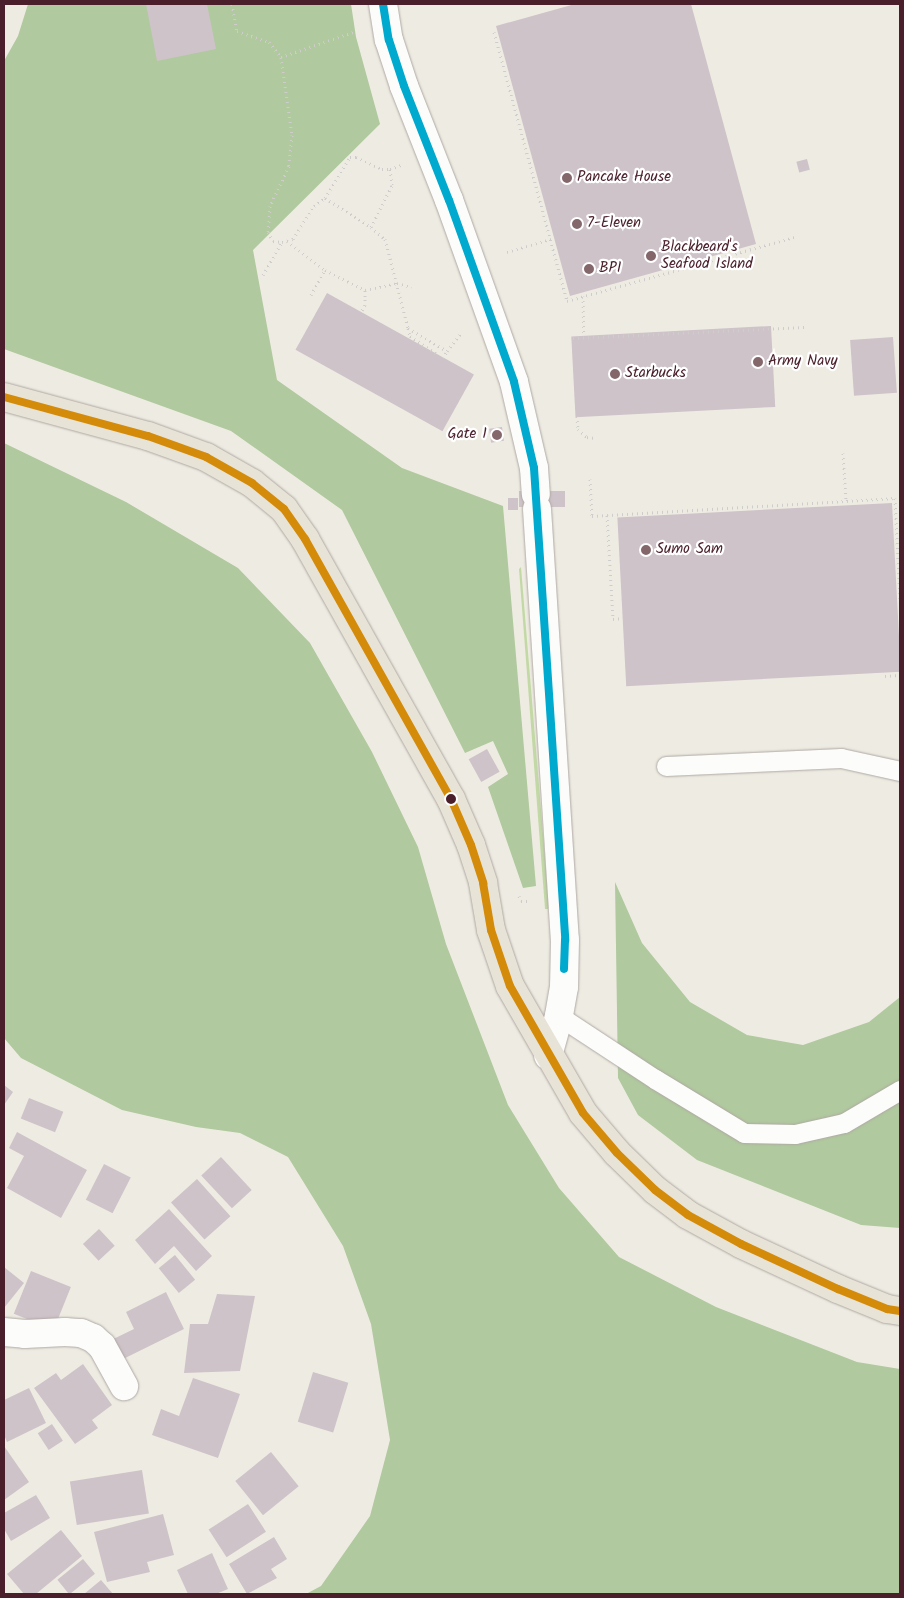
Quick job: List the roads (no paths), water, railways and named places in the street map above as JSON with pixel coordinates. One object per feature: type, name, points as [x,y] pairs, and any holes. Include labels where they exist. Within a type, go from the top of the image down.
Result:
[{"type":"main road","points":[[4,397],[148,436],[206,457],[252,483],[284,509],[305,539],[451,799],[471,845],[483,883],[491,930],[510,986],[548,1056],[583,1113],[617,1153],[655,1190],[688,1215],[741,1244],[838,1289],[887,1309],[900,1311]]},
{"type":"street","points":[[383,4],[389,40],[404,86],[449,200],[514,382],[534,468],[565,940],[564,987],[559,1016],[548,1056]]},
{"type":"street","points":[[4,1332],[25,1334],[82,1333],[93,1338],[102,1346],[124,1386]]},
{"type":"lane","points":[[666,766],[841,758],[900,770]]},
{"type":"lane","points":[[559,1016],[655,1079],[744,1133],[795,1134],[844,1123],[900,1090]]},
{"type":"place","name":"Pancake House","points":[[567,178]]},
{"type":"place","name":"7-Eleven","points":[[577,224]]},
{"type":"place","name":"Blackbeard's Seafood Island","points":[[651,256]]},
{"type":"place","name":"BPI","points":[[589,269]]},
{"type":"place","name":"Army Navy","points":[[758,362]]},
{"type":"place","name":"Starbucks","points":[[615,374]]},
{"type":"place","name":"Gate 1","points":[[497,435]]},
{"type":"place","name":"Sumo Sam","points":[[646,550]]}]
